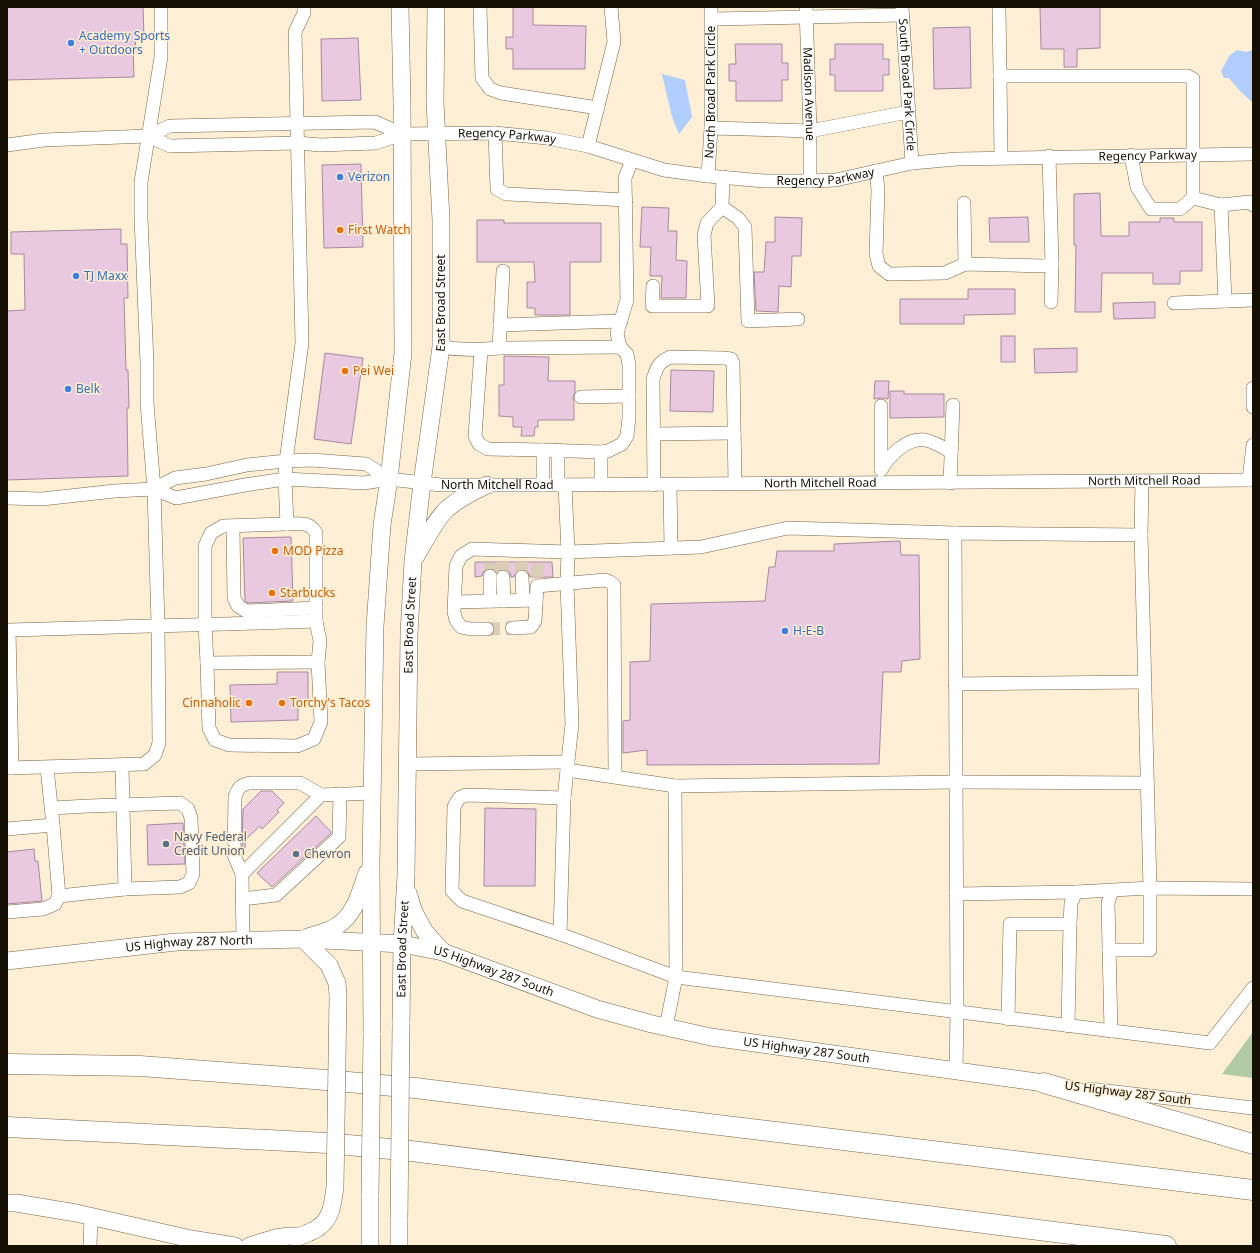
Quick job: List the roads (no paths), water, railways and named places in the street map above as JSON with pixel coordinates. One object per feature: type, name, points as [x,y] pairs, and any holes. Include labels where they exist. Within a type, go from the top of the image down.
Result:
[{"type":"highway","points":[[7,1064],[140,1066],[415,1088],[1253,1190]]},
{"type":"highway","points":[[1044,1083],[1253,1144]]},
{"type":"highway","points":[[7,1127],[327,1143],[388,1149],[1166,1246]]},
{"type":"main road","points":[[370,1246],[372,1035],[371,863],[375,626],[382,525],[389,479],[403,353],[400,7]]},
{"type":"main road","name":"East Broad Street","points":[[399,1246],[402,944],[405,885],[413,561],[441,347],[441,220],[435,102],[436,7]]},
{"type":"main road","points":[[413,561],[446,510],[463,497],[487,485]]},
{"type":"main road","points":[[249,1246],[275,1238],[285,1241],[308,1233],[320,1227],[332,1208],[335,1187],[337,983],[329,966],[303,939],[336,927],[347,918],[355,907],[371,863]]},
{"type":"main road","points":[[405,885],[414,912],[425,932],[443,952]]},
{"type":"main road","name":"US Highway 287 North","points":[[7,960],[176,942],[303,939],[372,944]]},
{"type":"main road","name":"US Highway 287 South","points":[[372,944],[402,944],[443,952],[597,1009],[666,1028],[711,1037],[1044,1083]]},
{"type":"main road","points":[[7,1203],[24,1204],[171,1235],[234,1246]]},
{"type":"street","points":[[161,7],[161,57],[141,182],[141,218],[147,349],[147,403],[154,489],[158,625],[160,743],[155,755],[144,764],[122,766],[9,768],[9,630],[158,625],[205,625],[316,614]]},
{"type":"street","points":[[287,524],[285,479],[286,461],[302,343],[295,32],[304,13],[304,7]]},
{"type":"street","points":[[480,7],[482,78],[490,89],[501,93],[598,108]]},
{"type":"street","points":[[588,146],[614,42],[611,7]]},
{"type":"street","points":[[999,7],[1001,157]]},
{"type":"street","points":[[712,13],[902,11]]},
{"type":"street","name":"South Broad Park Circle","points":[[902,11],[912,164]]},
{"type":"street","name":"Madison Avenue","points":[[806,12],[810,181]]},
{"type":"street","name":"North Broad Park Circle","points":[[708,176],[711,128],[712,13]]},
{"type":"street","points":[[1000,76],[1188,76],[1193,79],[1193,198],[1180,209],[1151,209],[1137,187],[1131,155]]},
{"type":"street","points":[[711,128],[810,131],[908,112]]},
{"type":"street","points":[[7,144],[44,140],[148,136],[170,126],[375,122],[402,134]]},
{"type":"street","points":[[495,133],[497,189],[506,194],[626,200]]},
{"type":"street","name":"Regency Parkway","points":[[402,134],[495,133],[547,138],[588,146],[664,170],[708,176],[765,181],[836,180],[912,164],[957,158],[1253,154]]},
{"type":"street","points":[[148,136],[170,146],[298,143],[320,145],[376,143],[402,134]]},
{"type":"street","points":[[1049,156],[1052,264],[1051,302]]},
{"type":"street","points":[[481,350],[475,436],[479,444],[488,449],[601,452],[608,451],[622,444],[627,436],[629,365],[627,354],[620,347],[617,333],[627,300],[625,178],[632,160]]},
{"type":"street","points":[[876,171],[878,190],[876,254],[879,266],[889,274],[946,273],[965,264],[1043,266],[1052,264]]},
{"type":"street","points":[[653,286],[652,306],[708,306],[704,235],[707,223],[722,207],[723,177]]},
{"type":"street","points":[[1193,198],[1221,205],[1250,202],[1253,204]]},
{"type":"street","points":[[964,203],[965,264]]},
{"type":"street","points":[[1221,205],[1225,301]]},
{"type":"street","points":[[722,207],[738,218],[745,227],[748,321],[798,320]]},
{"type":"street","points":[[499,348],[504,271]]},
{"type":"street","points":[[1174,303],[1253,300]]},
{"type":"street","points":[[500,325],[621,321]]},
{"type":"street","points":[[441,347],[481,350],[499,348],[620,347]]},
{"type":"street","points":[[654,484],[653,379],[657,367],[662,361],[670,357],[724,358],[731,360],[733,363],[735,484]]},
{"type":"street","points":[[1253,388],[1253,407]]},
{"type":"street","points":[[581,397],[629,396]]},
{"type":"street","points":[[881,406],[881,477]]},
{"type":"street","points":[[950,483],[953,406]]},
{"type":"street","points":[[654,434],[734,433]]},
{"type":"street","points":[[881,477],[887,460],[893,453],[902,446],[916,441],[925,440],[951,452]]},
{"type":"street","points":[[1251,480],[1253,446]]},
{"type":"street","points":[[543,450],[543,485]]},
{"type":"street","points":[[558,450],[568,552],[567,583],[572,724],[564,798],[560,934]]},
{"type":"street","points":[[601,452],[601,485]]},
{"type":"street","points":[[7,498],[42,499],[115,491],[154,489],[175,478],[206,474],[247,465],[286,461],[311,460],[366,464],[389,479]]},
{"type":"street","name":"North Mitchell Road","points":[[389,479],[441,485],[735,484],[881,477],[950,483],[1251,480]]},
{"type":"street","points":[[154,489],[176,498],[285,479],[364,483],[389,479]]},
{"type":"street","points":[[1109,950],[1150,950],[1150,888],[1141,535],[1142,481]]},
{"type":"street","points":[[670,484],[671,548]]},
{"type":"street","points":[[303,523],[312,527],[316,533],[316,614],[320,641],[318,662],[320,722],[314,739],[297,746],[228,745],[216,740],[209,728],[205,625],[205,546],[211,533],[223,526],[233,526],[303,523]]},
{"type":"street","points":[[233,526],[234,598],[238,606],[246,611],[316,614]]},
{"type":"street","points":[[487,629],[471,629],[461,626],[456,620],[456,566],[461,556],[472,549],[497,556],[538,557],[568,552],[702,547],[788,528],[955,533],[1141,535]]},
{"type":"street","points":[[955,533],[956,1071]]},
{"type":"street","points":[[490,601],[497,576],[504,601]]},
{"type":"street","points":[[522,576],[523,600]]},
{"type":"street","points":[[512,628],[531,627],[535,621],[537,581],[567,583],[605,580],[614,585],[615,777]]},
{"type":"street","points":[[455,602],[536,600]]},
{"type":"street","points":[[207,664],[318,662]]},
{"type":"street","points":[[955,684],[1145,682]]},
{"type":"street","points":[[408,764],[567,766],[615,777],[675,786],[955,782],[1147,783]]},
{"type":"street","points":[[122,766],[125,889]]},
{"type":"street","points":[[7,912],[43,909],[55,904],[59,896],[52,808],[47,768]]},
{"type":"street","points":[[243,940],[242,874],[234,855],[234,812],[235,797],[237,791],[243,784],[300,783],[321,795],[373,793]]},
{"type":"street","points":[[666,1028],[676,977],[675,786]]},
{"type":"street","points":[[242,899],[276,895],[338,837],[340,794]]},
{"type":"street","points":[[242,874],[321,795]]},
{"type":"street","points":[[564,798],[466,795],[459,798],[454,807],[452,891],[462,901],[560,934],[676,977],[1008,1019],[1210,1043],[1253,988]]},
{"type":"street","points":[[52,808],[180,803],[188,808],[191,818],[193,874],[189,883],[180,887],[125,889],[59,896]]},
{"type":"street","points":[[7,829],[53,825]]},
{"type":"street","points":[[956,894],[1076,892],[1150,888],[1253,889]]},
{"type":"street","points":[[1111,1031],[1108,903],[1112,890]]},
{"type":"street","points":[[1068,1026],[1071,904],[1076,892]]},
{"type":"street","points":[[1008,1019],[1010,924],[1070,924]]},
{"type":"street","name":"US Highway 287 South","points":[[1044,1083],[1253,1108]]},
{"type":"street","points":[[90,1217],[90,1246]]},
{"type":"water","points":[[1237,50],[1246,52],[1253,50],[1253,103],[1229,78],[1224,78],[1221,71],[1230,55]]},
{"type":"water","points":[[662,74],[685,80],[692,117],[679,134],[672,117]]},
{"type":"tunnel","points":[[490,576],[491,562]]},
{"type":"tunnel","points":[[503,562],[503,577]]},
{"type":"tunnel","points":[[521,562],[522,577]]},
{"type":"tunnel","points":[[537,577],[538,562]]},
{"type":"tunnel","points":[[487,629],[512,628]]},
{"type":"place","name":"Academy Sports + Outdoors","points":[[71,43]]},
{"type":"place","name":"Verizon","points":[[340,177]]},
{"type":"place","name":"First Watch","points":[[340,230]]},
{"type":"place","name":"TJ Maxx","points":[[76,276]]},
{"type":"place","name":"Pei Wei","points":[[345,371]]},
{"type":"place","name":"Belk","points":[[68,389]]},
{"type":"place","name":"MOD Pizza","points":[[275,551]]},
{"type":"place","name":"Starbucks","points":[[272,593]]},
{"type":"place","name":"H-E-B","points":[[785,631]]},
{"type":"place","name":"Cinnaholic","points":[[249,703]]},
{"type":"place","name":"Torchy's Tacos","points":[[282,703]]},
{"type":"place","name":"Navy Federal Credit Union","points":[[166,844]]},
{"type":"place","name":"Chevron","points":[[296,854]]}]
